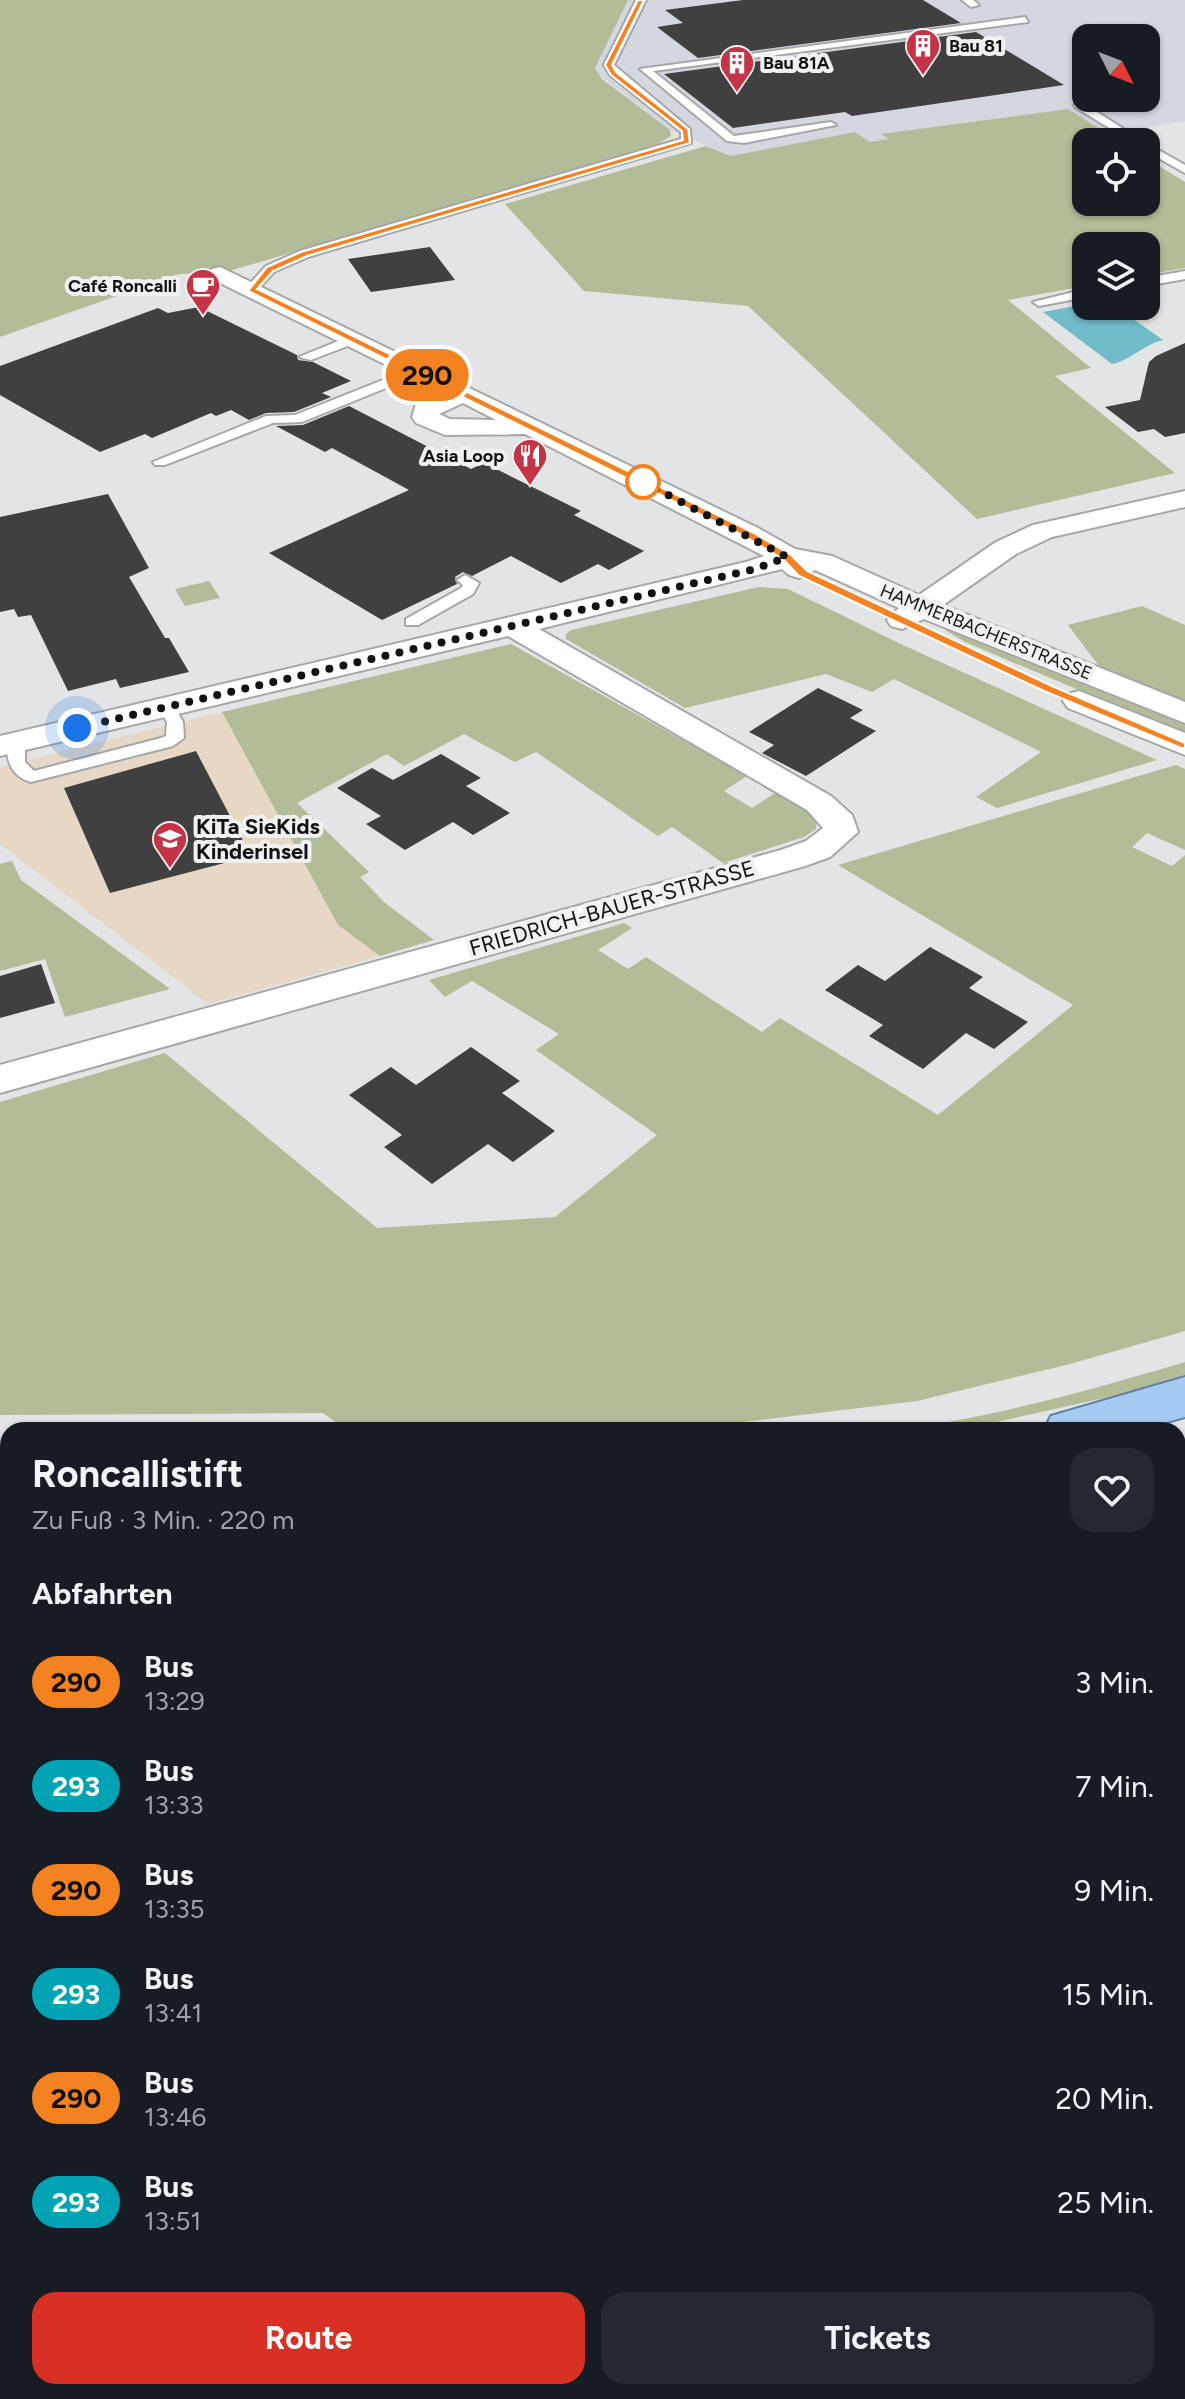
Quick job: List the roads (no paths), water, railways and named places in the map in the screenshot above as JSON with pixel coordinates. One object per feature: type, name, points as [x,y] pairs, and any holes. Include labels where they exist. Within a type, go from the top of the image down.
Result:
[{"type":"highway","points":[[1096,1422],[1185,1397]]},
{"type":"street","name":"HAMMERBACHERSTRASSE","points":[[220,274],[418,370],[461,395],[534,428],[787,557],[803,574],[1185,713]]},
{"type":"street","name":"HAMMERBACHERSTRASSE","points":[[461,395],[425,410],[425,417],[445,427],[534,428]]},
{"type":"street","points":[[911,614],[1006,548],[1043,531],[1185,499]]},
{"type":"street","points":[[8,744],[167,708],[416,625],[512,626],[755,569],[787,557]]},
{"type":"street","name":"HAMMERBACHERSTRASSE","points":[[911,614],[1048,688],[1185,745]]},
{"type":"street","name":"FRIEDRICH-BAUER-STRASSE","points":[[0,1079],[793,858],[818,849],[841,832],[840,822],[819,803],[512,626]]},
{"type":"lane","points":[[251,290],[270,269],[304,254],[687,141],[686,131],[614,73],[609,65],[641,0]]},
{"type":"lane","points":[[614,73],[1025,20]]},
{"type":"lane","points":[[645,69],[731,139],[744,140],[831,125]]},
{"type":"lane","points":[[1090,112],[1116,128]]},
{"type":"lane","points":[[1160,155],[1185,170]]},
{"type":"lane","points":[[1160,279],[1185,275]]},
{"type":"lane","points":[[1039,302],[1072,296]]},
{"type":"lane","points":[[306,357],[353,339]]},
{"type":"lane","points":[[160,462],[271,419],[297,419],[418,370]]},
{"type":"lane","points":[[416,625],[468,591],[471,583],[465,580]]},
{"type":"water","points":[[1072,307],[1072,320],[1135,320],[1163,340],[1112,364],[1043,312]]},
{"type":"place","name":"Bau 81","points":[[923,77]]},
{"type":"place","name":"Bau 81A","points":[[737,94]]},
{"type":"place","name":"Café Roncalli","points":[[203,317]]},
{"type":"place","name":"Asia Loop","points":[[530,487]]},
{"type":"place","name":"KiTa SieKids Kinderinsel","points":[[170,870]]}]
